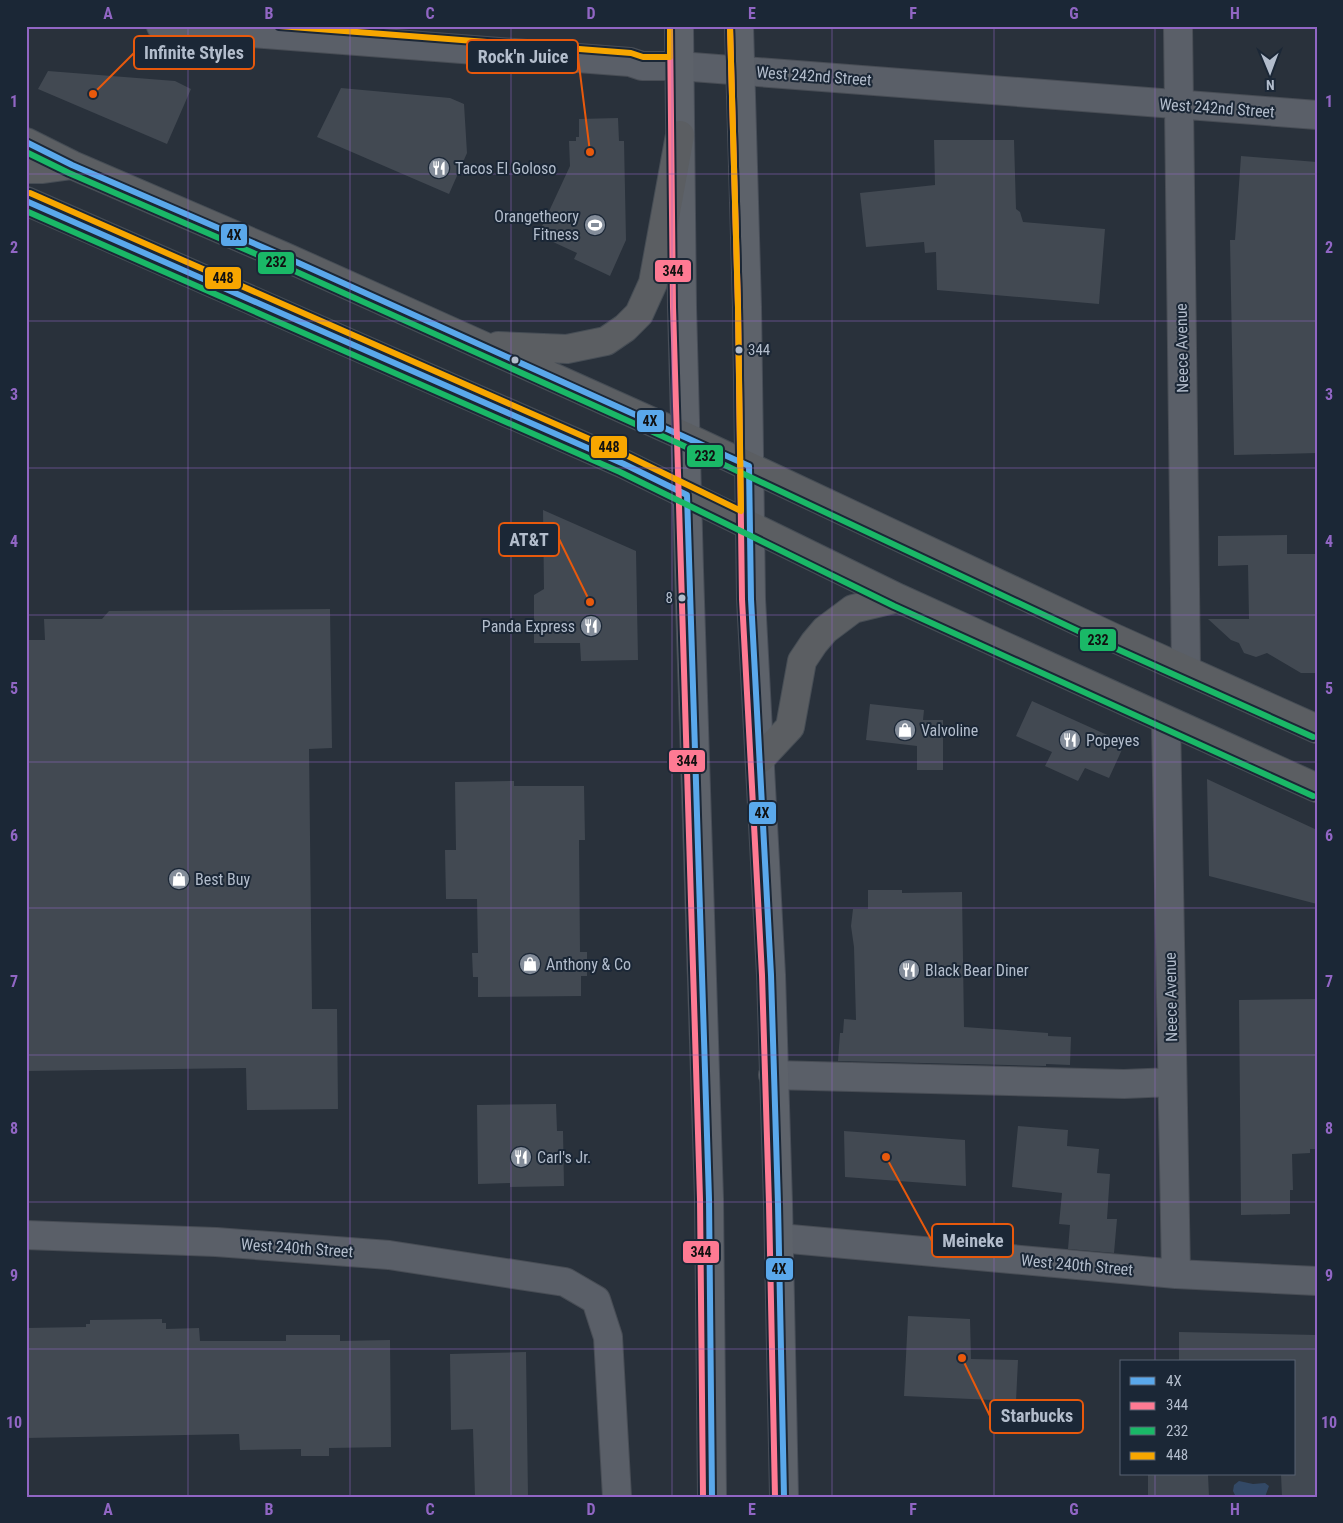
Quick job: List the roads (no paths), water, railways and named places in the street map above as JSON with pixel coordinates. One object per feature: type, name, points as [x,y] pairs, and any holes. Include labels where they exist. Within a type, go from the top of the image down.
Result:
[{"type":"highway","points":[[480,344],[515,348],[567,349],[606,341],[625,328],[639,314],[653,282],[680,134]]},
{"type":"highway","points":[[26,142],[72,165],[283,256],[750,466],[1112,637],[1317,729]]},
{"type":"highway","points":[[26,169],[72,165]]},
{"type":"highway","points":[[26,201],[624,464],[898,598],[1317,788]]},
{"type":"highway","points":[[760,759],[790,727],[802,661],[825,630],[854,609],[898,598]]},
{"type":"main road","points":[[679,26],[687,495],[710,1199],[712,1497]]},
{"type":"main road","points":[[739,26],[750,466],[751,599],[771,976],[784,1497]]},
{"type":"street","name":"West 242nd Street","points":[[161,26],[220,28],[630,62],[642,66],[679,66],[1317,115]]},
{"type":"street","name":"Neece Avenue","points":[[1178,26],[1186,669]]},
{"type":"street","name":"Neece Avenue","points":[[1166,720],[1176,1274]]},
{"type":"street","points":[[773,1075],[1124,1084],[1172,1082]]},
{"type":"street","name":"West 240th Street","points":[[26,1235],[216,1242],[389,1255],[565,1282],[596,1300],[608,1337],[617,1497]]},
{"type":"street","name":"West 240th Street","points":[[778,1238],[1176,1274],[1317,1281]]},
{"type":"water","points":[[1239,1481],[1253,1484],[1265,1483],[1269,1486],[1265,1497],[1236,1497],[1233,1491],[1234,1485]]},
{"type":"place","name":"Infinite Styles","points":[[93,94]]},
{"type":"place","name":"Rock'n Juice","points":[[590,152]]},
{"type":"place","name":"Tacos El Goloso","points":[[439,168]]},
{"type":"place","name":"Orangetheory Fitness","points":[[595,225]]},
{"type":"place","name":"344","points":[[739,350]]},
{"type":"place","name":"8","points":[[682,598]]},
{"type":"place","name":"AT&T","points":[[590,602]]},
{"type":"place","name":"Panda Express","points":[[591,626]]},
{"type":"place","name":"Valvoline","points":[[905,730]]},
{"type":"place","name":"Popeyes","points":[[1070,740]]},
{"type":"place","name":"Best Buy","points":[[179,879]]},
{"type":"place","name":"Anthony & Co","points":[[530,964]]},
{"type":"place","name":"Black Bear Diner","points":[[909,970]]},
{"type":"place","name":"Carl's Jr.","points":[[521,1157]]},
{"type":"place","name":"Meineke","points":[[886,1157]]},
{"type":"place","name":"Starbucks","points":[[962,1358]]}]
